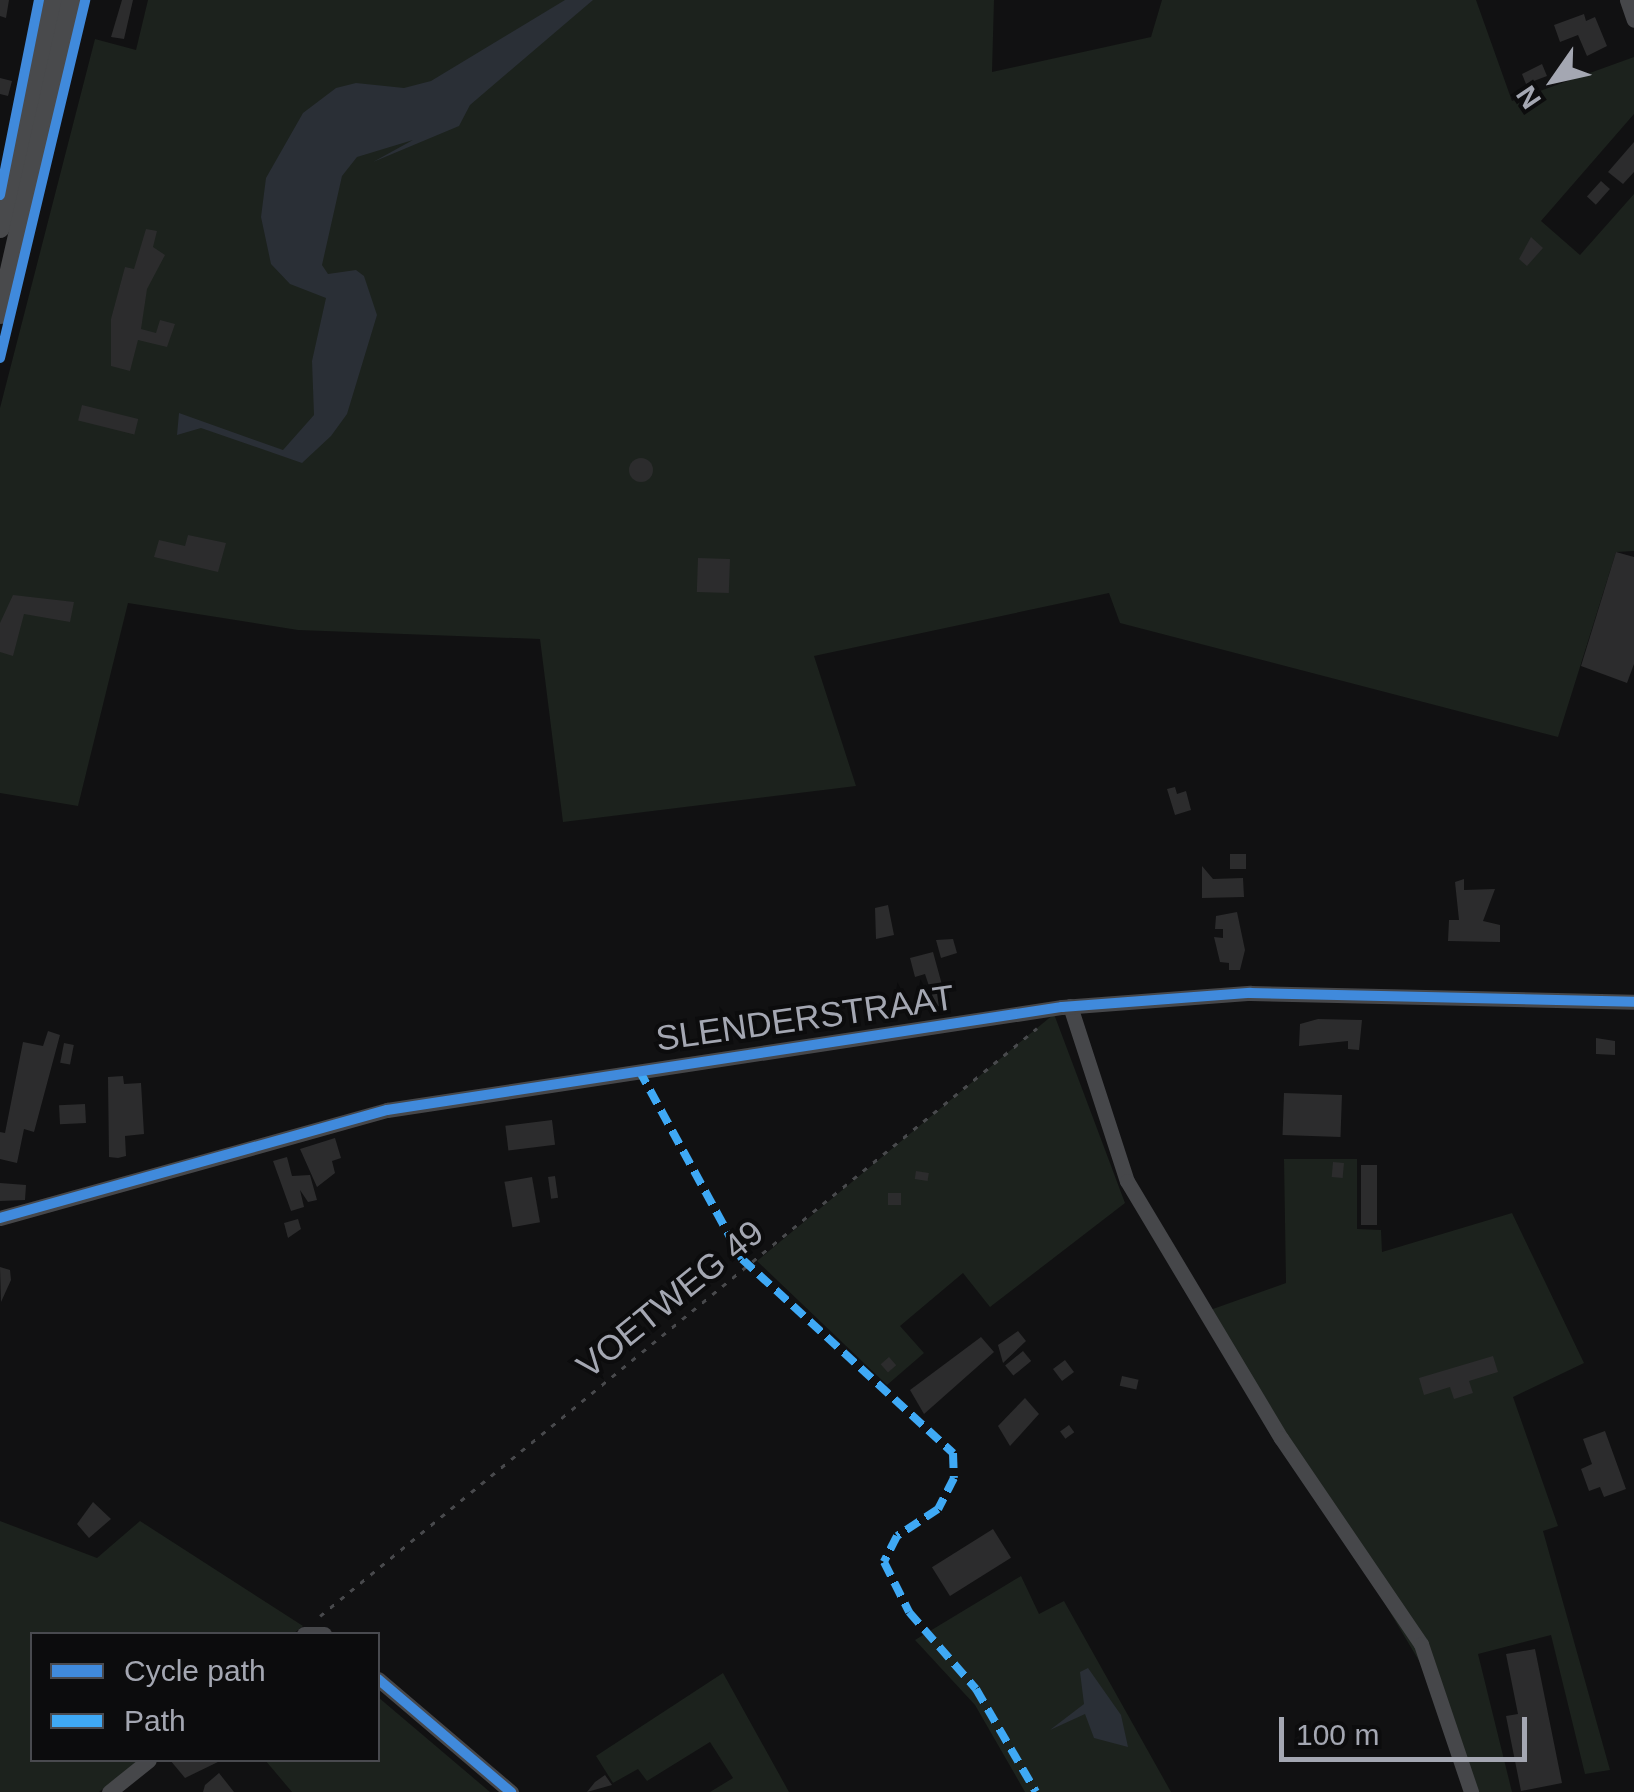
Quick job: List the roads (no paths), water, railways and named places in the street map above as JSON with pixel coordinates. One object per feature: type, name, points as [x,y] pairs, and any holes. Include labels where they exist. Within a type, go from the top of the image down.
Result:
[{"type":"main road","points":[[0,228],[53,0]]},
{"type":"main road","points":[[0,314],[72,0]]},
{"type":"street","points":[[1627,0],[1634,20]]},
{"type":"street","name":"SLENDERSTRAAT","points":[[0,1218],[387,1110],[1070,1006],[1250,993],[1634,1002]]},
{"type":"street","points":[[1070,1006],[1127,1181],[1282,1438],[1421,1644],[1471,1792]]},
{"type":"street","points":[[380,1682],[511,1792]]},
{"type":"street","points":[[109,1792],[146,1762]]}]
